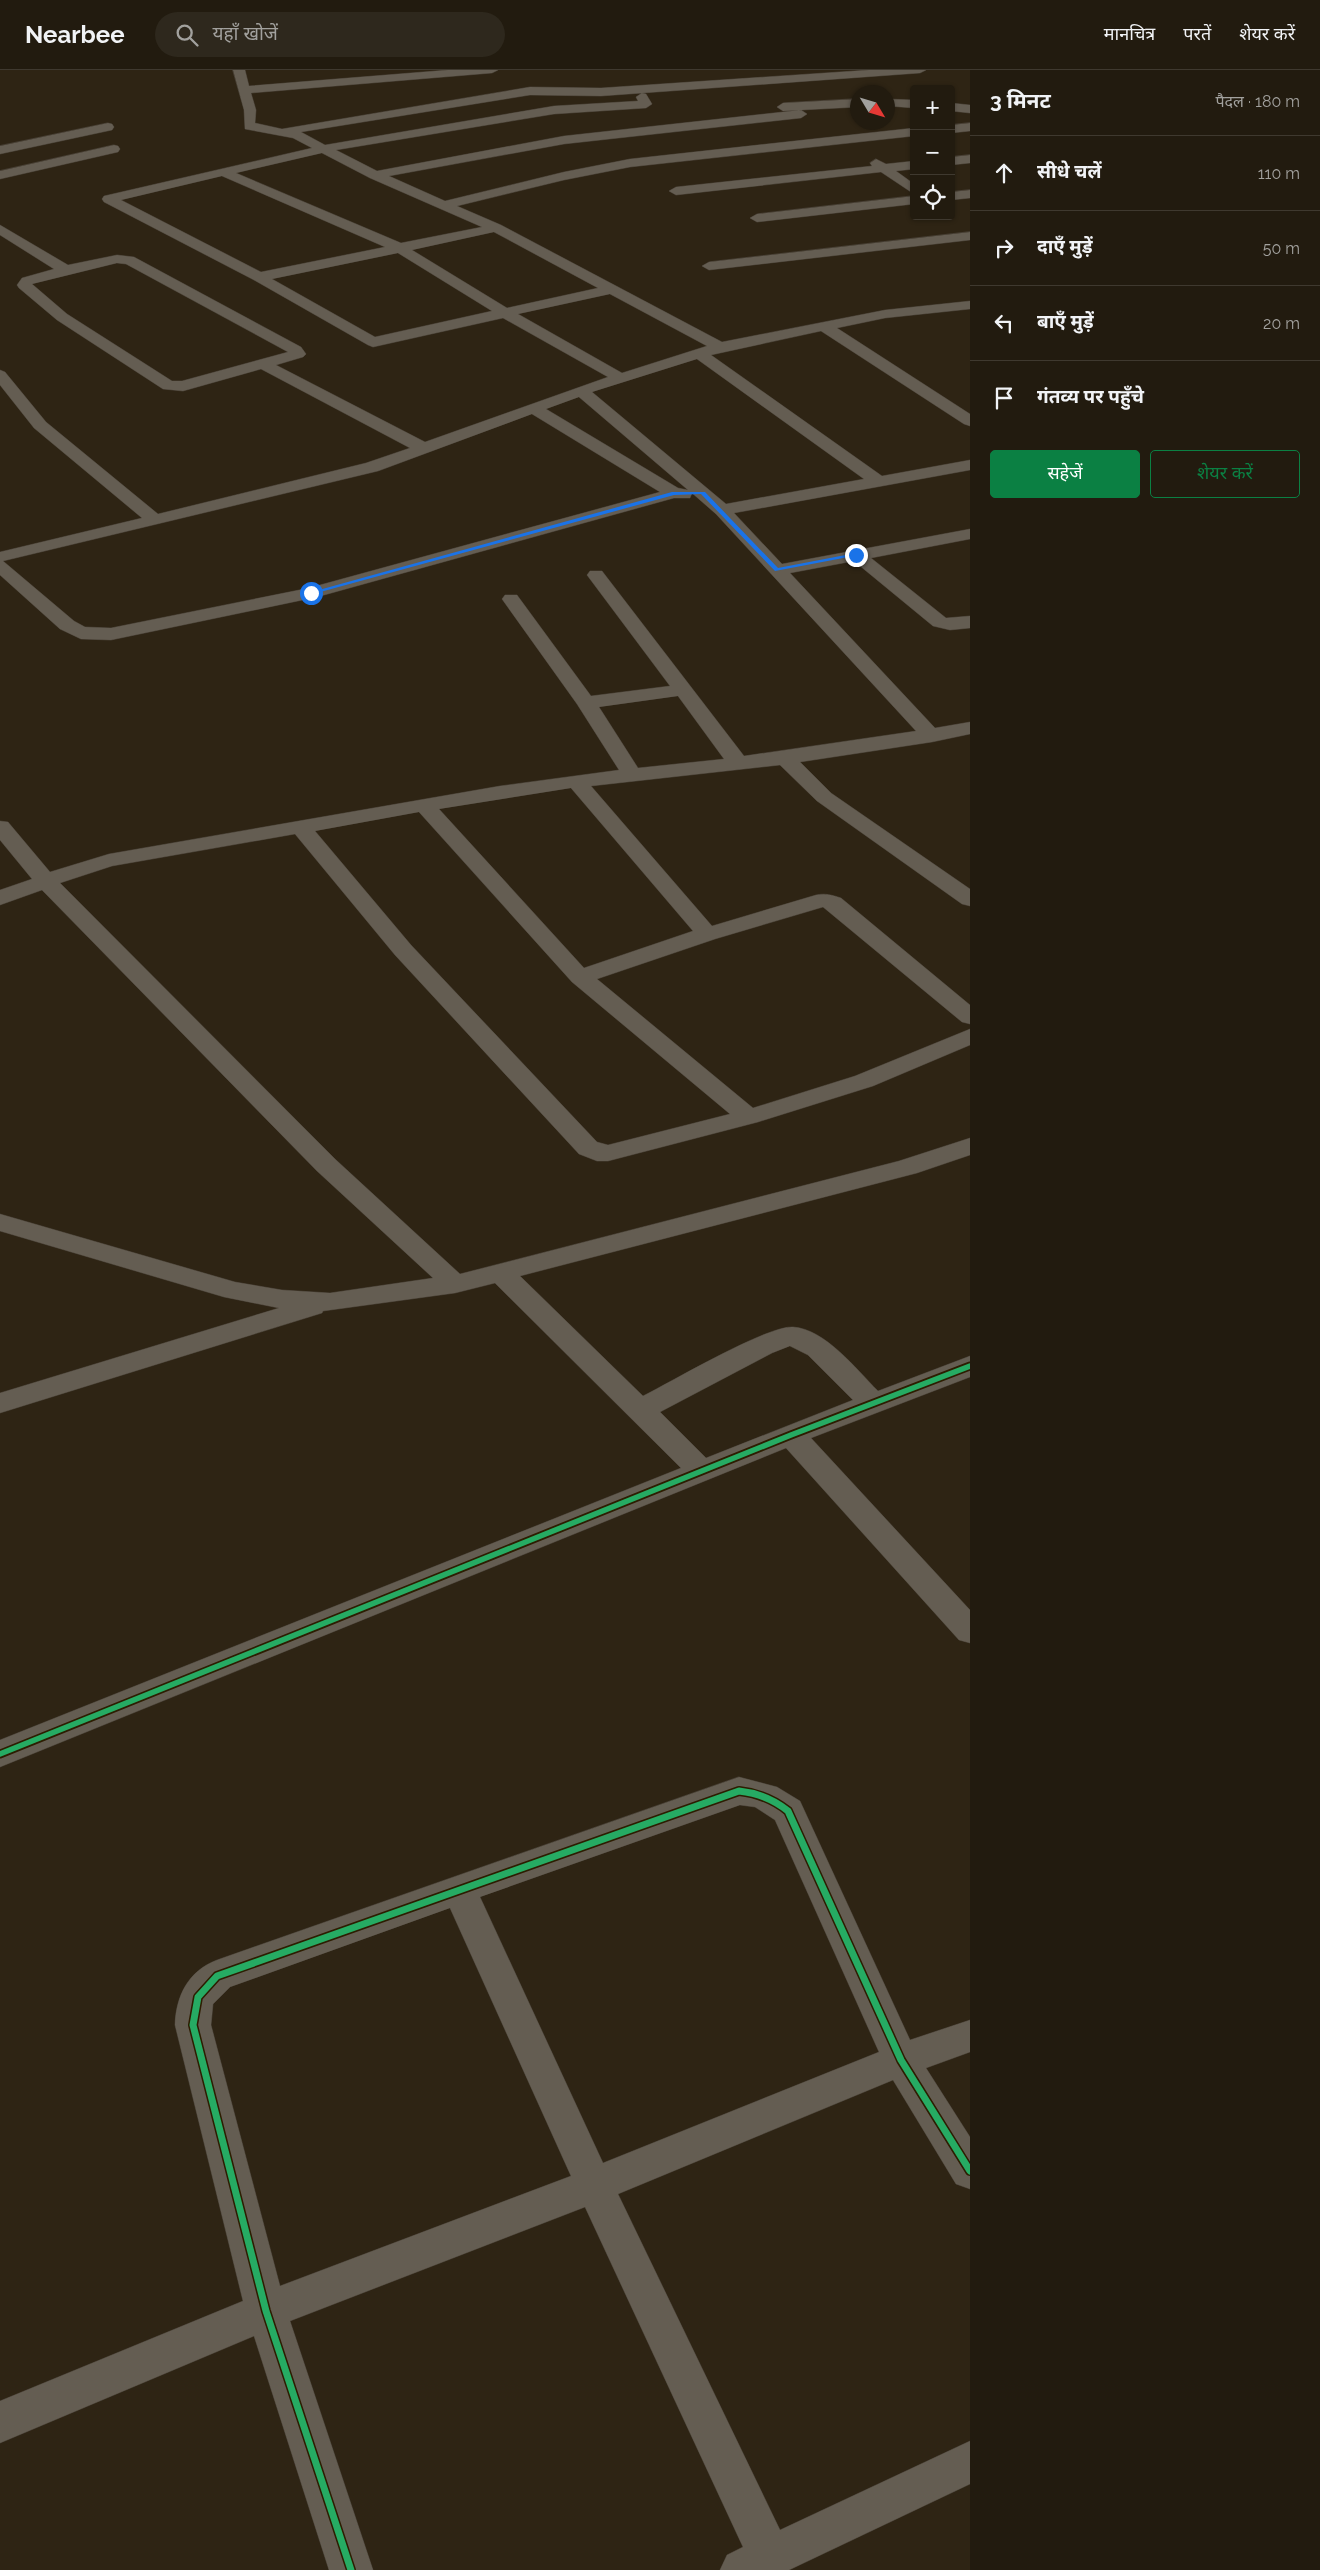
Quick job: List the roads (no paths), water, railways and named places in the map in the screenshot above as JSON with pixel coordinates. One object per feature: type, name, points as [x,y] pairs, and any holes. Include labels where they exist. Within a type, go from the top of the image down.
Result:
[{"type":"street","points":[[239,70],[250,110],[249,126],[260,130],[287,131],[525,92],[601,92],[920,70]]},
{"type":"street","points":[[243,90],[492,70]]},
{"type":"street","points":[[898,72],[912,83]]},
{"type":"street","points":[[504,76],[525,92]]},
{"type":"street","points":[[642,76],[658,88]]},
{"type":"street","points":[[586,81],[601,92],[670,100]]},
{"type":"street","points":[[764,81],[813,121]]},
{"type":"street","points":[[577,92],[580,107]]},
{"type":"street","points":[[614,289],[373,342],[259,277],[109,198],[322,149],[460,124],[580,107],[646,104],[642,97]]},
{"type":"street","points":[[895,103],[910,104]]},
{"type":"street","points":[[375,175],[564,140],[850,104]]},
{"type":"street","points":[[753,107],[798,110]]},
{"type":"street","points":[[955,107],[970,109]]},
{"type":"street","points":[[955,128],[970,126]]},
{"type":"street","points":[[0,150],[108,127]]},
{"type":"street","points":[[826,130],[910,187]]},
{"type":"street","points":[[287,131],[375,175],[496,228],[720,347]]},
{"type":"street","points":[[445,205],[616,165],[910,132]]},
{"type":"street","points":[[0,175],[114,149]]},
{"type":"street","points":[[955,161],[970,159]]},
{"type":"street","points":[[676,191],[910,165]]},
{"type":"street","points":[[221,171],[400,248],[503,312],[620,378]]},
{"type":"street","points":[[955,196],[970,194]]},
{"type":"street","points":[[758,218],[910,200]]},
{"type":"street","points":[[259,277],[496,228]]},
{"type":"street","points":[[0,229],[66,270]]},
{"type":"street","points":[[709,266],[968,230]]},
{"type":"street","points":[[117,259],[129,260],[298,352],[296,356],[183,386],[169,386],[62,317],[24,285],[27,280],[66,270],[117,259]]},
{"type":"street","points":[[0,557],[372,467],[581,391],[720,347],[822,325],[885,314],[970,305]]},
{"type":"street","points":[[951,307],[970,318]]},
{"type":"street","points":[[822,325],[970,421]]},
{"type":"street","points":[[698,353],[878,481]]},
{"type":"street","points":[[263,364],[423,448]]},
{"type":"street","points":[[0,375],[40,425],[154,520]]},
{"type":"street","points":[[581,391],[722,510],[932,736]]},
{"type":"street","points":[[533,408],[674,493]]},
{"type":"street","points":[[722,510],[970,465]]},
{"type":"street","points":[[0,566],[66,625],[81,633],[111,634],[311,593],[674,493],[703,493]]},
{"type":"street","points":[[777,570],[970,534]]},
{"type":"street","points":[[856,555],[940,622],[950,624],[970,622]]},
{"type":"street","points":[[596,575],[738,763]]},
{"type":"street","points":[[511,599],[586,703],[632,775]]},
{"type":"street","points":[[586,703],[682,690]]},
{"type":"street","points":[[0,898],[45,880],[109,860],[301,828],[424,805],[576,781],[785,758],[932,736],[970,728]]},
{"type":"street","points":[[785,758],[824,797],[970,899]]},
{"type":"street","points":[[576,781],[707,934]]},
{"type":"street","points":[[424,805],[580,977],[749,1117]]},
{"type":"street","points":[[0,827],[45,880],[326,1165],[456,1284]]},
{"type":"street","points":[[301,828],[403,950],[588,1148],[608,1153],[749,1117],[864,1081],[970,1036]]},
{"type":"street","points":[[580,977],[707,934],[817,901],[828,902],[970,1017]]},
{"type":"street","points":[[0,1403],[330,1302],[456,1284],[502,1273],[908,1167],[970,1146]]},
{"type":"street","points":[[0,1222],[234,1291],[282,1299],[330,1302]]},
{"type":"street","points":[[502,1273],[702,1471]]},
{"type":"street","points":[[640,1410],[762,1346],[792,1336],[818,1348],[873,1403]]},
{"type":"street","points":[[0,1754],[791,1435],[970,1366]]},
{"type":"street","points":[[791,1435],[969,1628]]},
{"type":"street","points":[[351,2570],[266,2311],[193,2025],[193,2005],[204,1987],[217,1976],[739,1791],[757,1792],[772,1798],[788,1811],[901,2060],[970,2171]]},
{"type":"street","points":[[460,1891],[594,2185],[756,2564],[970,2462]]},
{"type":"street","points":[[0,2422],[266,2311],[594,2185],[901,2060],[970,2036]]}]
